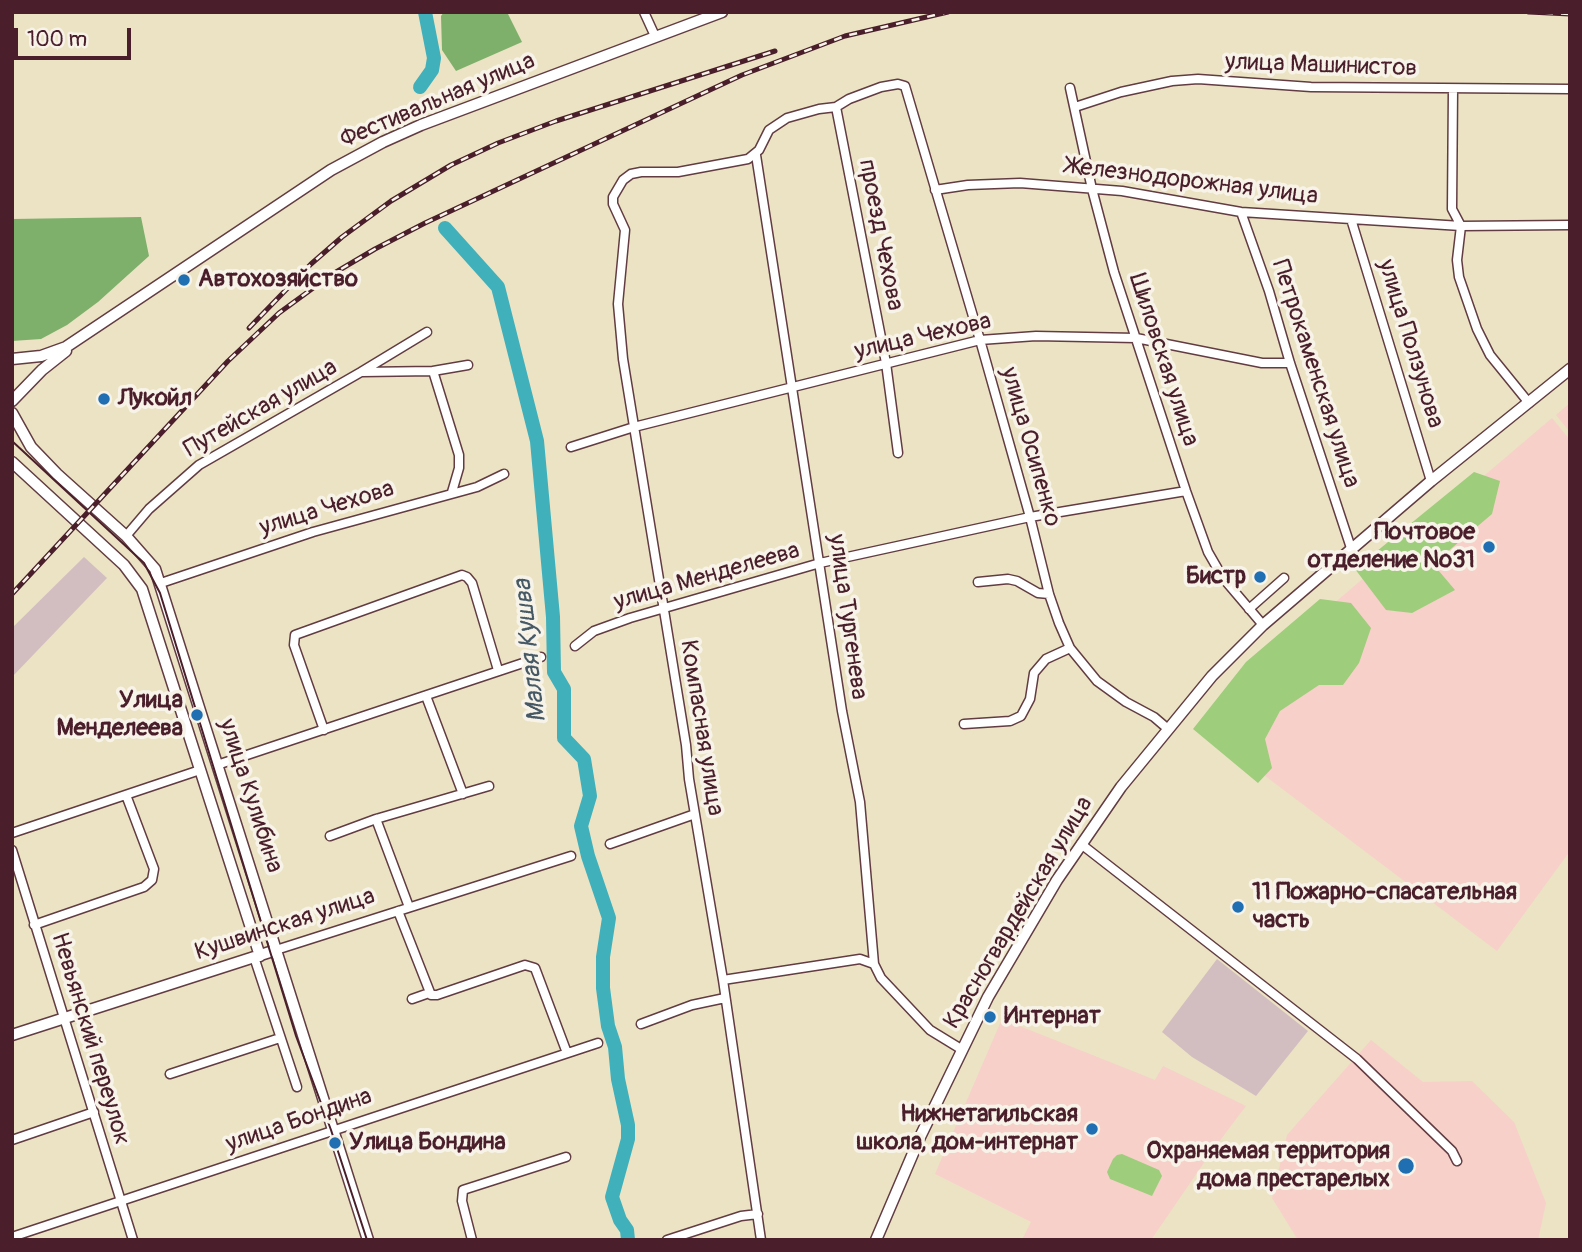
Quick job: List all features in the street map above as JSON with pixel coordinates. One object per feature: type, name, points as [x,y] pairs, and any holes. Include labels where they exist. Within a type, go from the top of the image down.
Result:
[{"type":"main road","name":"Фестивальная улица","points":[[12,401],[42,370],[85,335],[331,170],[383,142],[722,12]]},
{"type":"main road","name":"Фестивальная улица","points":[[12,359],[53,352],[85,335]]},
{"type":"main road","name":"Красногвардейская улица","points":[[876,1240],[961,1049],[988,997],[1081,844],[1121,787],[1212,676],[1263,625],[1431,481],[1570,369]]},
{"type":"main road","points":[[12,384],[12,401]]},
{"type":"main road","name":"улица Кулибина","points":[[12,413],[31,447],[126,536],[155,569],[368,1240]]},
{"type":"main road","name":"улица Кулибина","points":[[12,462],[124,565],[142,589],[257,956]]},
{"type":"main road","name":"Кушвинская улица","points":[[12,1035],[276,950]]},
{"type":"street","points":[[644,12],[655,36]]},
{"type":"street","name":"улица Машинистов","points":[[1075,107],[1121,92],[1185,80],[1300,87],[1570,89]]},
{"type":"street","name":"улица Осипенко","points":[[836,107],[881,87],[905,86],[980,340],[1049,594],[1070,648],[1097,681],[1126,702],[1154,717],[1168,729]]},
{"type":"street","name":"Шиловская улица","points":[[1070,88],[1114,272],[1186,491],[1208,552],[1223,578],[1263,625]]},
{"type":"street","points":[[1453,89],[1452,209],[1461,226],[1457,260],[1459,277],[1477,329],[1490,355],[1529,403]]},
{"type":"street","points":[[755,155],[763,139],[777,124],[812,111],[836,107]]},
{"type":"street","name":"проезд Чехова","points":[[836,107],[886,363],[898,453]]},
{"type":"street","name":"Компасная улица","points":[[755,155],[748,159],[700,169],[631,174],[623,180],[613,197],[613,204],[625,230],[618,304],[623,359],[723,980],[761,1240]]},
{"type":"street","name":"улица Тургенева","points":[[755,155],[842,711],[860,802],[874,964]]},
{"type":"street","name":"Железнодорожная улица","points":[[935,190],[995,183],[1122,191],[1241,212],[1461,226],[1570,225]]},
{"type":"street","name":"Петрокаменская улица","points":[[1241,212],[1351,548]]},
{"type":"street","name":"улица Ползунова","points":[[1351,219],[1431,481]]},
{"type":"street","name":"Путейская улица","points":[[126,536],[149,509],[199,465],[361,373],[427,332]]},
{"type":"street","name":"улица Чехова","points":[[572,447],[634,427],[980,340],[1037,336],[1136,338],[1262,363],[1290,363]]},
{"type":"street","points":[[361,373],[433,372],[468,365]]},
{"type":"street","points":[[433,372],[459,455],[459,468],[452,492]]},
{"type":"street","name":"улица Чехова","points":[[161,583],[313,532],[477,486],[504,474]]},
{"type":"street","name":"улица Менделеева","points":[[575,646],[594,631],[820,564],[1030,517],[1186,491]]},
{"type":"street","points":[[324,730],[294,645],[295,635],[449,579],[462,575],[470,579],[498,670]]},
{"type":"street","points":[[1249,609],[1284,578]]},
{"type":"street","points":[[978,582],[1008,579],[1038,593],[1049,594]]},
{"type":"street","points":[[964,724],[1010,721],[1021,716],[1030,699],[1034,673],[1046,659],[1070,648]]},
{"type":"street","points":[[217,765],[541,657]]},
{"type":"street","points":[[426,695],[463,794]]},
{"type":"street","points":[[12,833],[200,770]]},
{"type":"street","points":[[331,836],[376,819],[489,786]]},
{"type":"street","points":[[34,925],[144,887],[152,880],[154,869],[126,795]]},
{"type":"street","points":[[610,844],[695,814]]},
{"type":"street","points":[[376,819],[409,907]]},
{"type":"street","points":[[1081,844],[1357,1059],[1452,1151],[1457,1161]]},
{"type":"street","name":"Невьянский переулок","points":[[12,850],[132,1240]]},
{"type":"street","name":"Кушвинская улица","points":[[276,950],[571,856]]},
{"type":"street","points":[[398,911],[429,993]]},
{"type":"street","points":[[257,956],[297,1087]]},
{"type":"street","points":[[723,980],[860,959],[874,964],[881,978],[930,1030],[961,1049]]},
{"type":"street","points":[[412,999],[429,993],[437,995],[520,966],[530,965],[538,972],[567,1054]]},
{"type":"street","points":[[641,1024],[692,1005],[725,998]]},
{"type":"street","points":[[170,1074],[280,1038]]},
{"type":"street","name":"улица Бондина","points":[[12,1237],[597,1043]]},
{"type":"street","points":[[12,1140],[94,1112]]},
{"type":"street","points":[[471,1240],[461,1197],[463,1190],[566,1157]]},
{"type":"street","points":[[667,1240],[741,1216],[758,1214]]},
{"type":"shaded area","points":[[1570,403],[1570,432],[1556,415]]},
{"type":"shaded area","points":[[1552,418],[1570,440],[1570,851],[1497,951],[1211,735],[1272,656]]},
{"type":"shaded area","points":[[84,557],[107,578],[12,677],[12,628]]},
{"type":"shaded area","points":[[1217,959],[1308,1031],[1256,1096],[1192,1057],[1162,1032]]},
{"type":"shaded area","name":"Нижнетагильская школа, дом-интернат","points":[[1002,1019],[1155,1080],[1163,1066],[1246,1106],[1151,1240],[1022,1240],[1031,1222],[935,1174]]},
{"type":"shaded area","name":"Охраняемая территория дома престарелых","points":[[1371,1040],[1423,1082],[1472,1081],[1514,1122],[1546,1203],[1538,1240],[1298,1240],[1272,1198],[1287,1135]]},
{"type":"green space","points":[[444,12],[507,12],[522,42],[456,71],[442,50],[441,16]]},
{"type":"green space","points":[[141,217],[149,256],[98,302],[67,325],[41,339],[12,341],[12,219]]},
{"type":"green space","points":[[1474,472],[1500,481],[1492,514],[1433,564],[1455,590],[1412,613],[1386,610],[1355,569]]},
{"type":"green space","points":[[1320,599],[1351,603],[1371,628],[1359,663],[1343,685],[1319,685],[1280,711],[1265,739],[1272,768],[1258,783],[1193,729],[1246,662]]},
{"type":"green space","points":[[1122,1154],[1159,1170],[1162,1176],[1152,1196],[1110,1179],[1107,1172],[1113,1159]]},
{"type":"waterway","name":"Малая Кушва","points":[[420,87],[432,70],[434,58],[425,12]]},
{"type":"waterway","name":"Малая Кушва","points":[[445,228],[498,287],[537,441],[553,617],[554,672],[564,689],[564,738],[584,759],[590,796],[581,826],[609,918],[603,957],[603,988],[628,1125],[628,1139],[612,1197],[620,1220],[627,1230],[628,1240]]},
{"type":"tram line","points":[[12,441],[144,563],[160,593],[296,1036],[331,1130],[367,1240]]},
{"type":"railway","points":[[12,594],[228,361],[279,313],[331,275],[425,223],[742,75],[845,36],[948,12]]},
{"type":"railway","points":[[1529,12],[1570,14]]},
{"type":"railway","points":[[249,328],[311,264],[342,237],[391,201],[451,165],[498,143],[556,121],[775,51]]},
{"type":"place","name":"Автохозяйство","points":[[184,280]]},
{"type":"place","name":"Лукойл","points":[[104,399]]},
{"type":"place","name":"Почтовое отделение №31","points":[[1489,547]]},
{"type":"place","name":"Бистр","points":[[1260,577]]},
{"type":"place","name":"Улица Менделеева","points":[[197,715]]},
{"type":"place","name":"11 Пожарно-спасательная часть","points":[[1238,907]]},
{"type":"place","name":"Интернат","points":[[990,1017]]},
{"type":"place","name":"Нижнетагильская школа, дом-интернат","points":[[1092,1129]]},
{"type":"place","name":"Улица Бондина","points":[[335,1143]]},
{"type":"place","name":"Охраняемая территория дома престарелых","points":[[1406,1166]]}]
